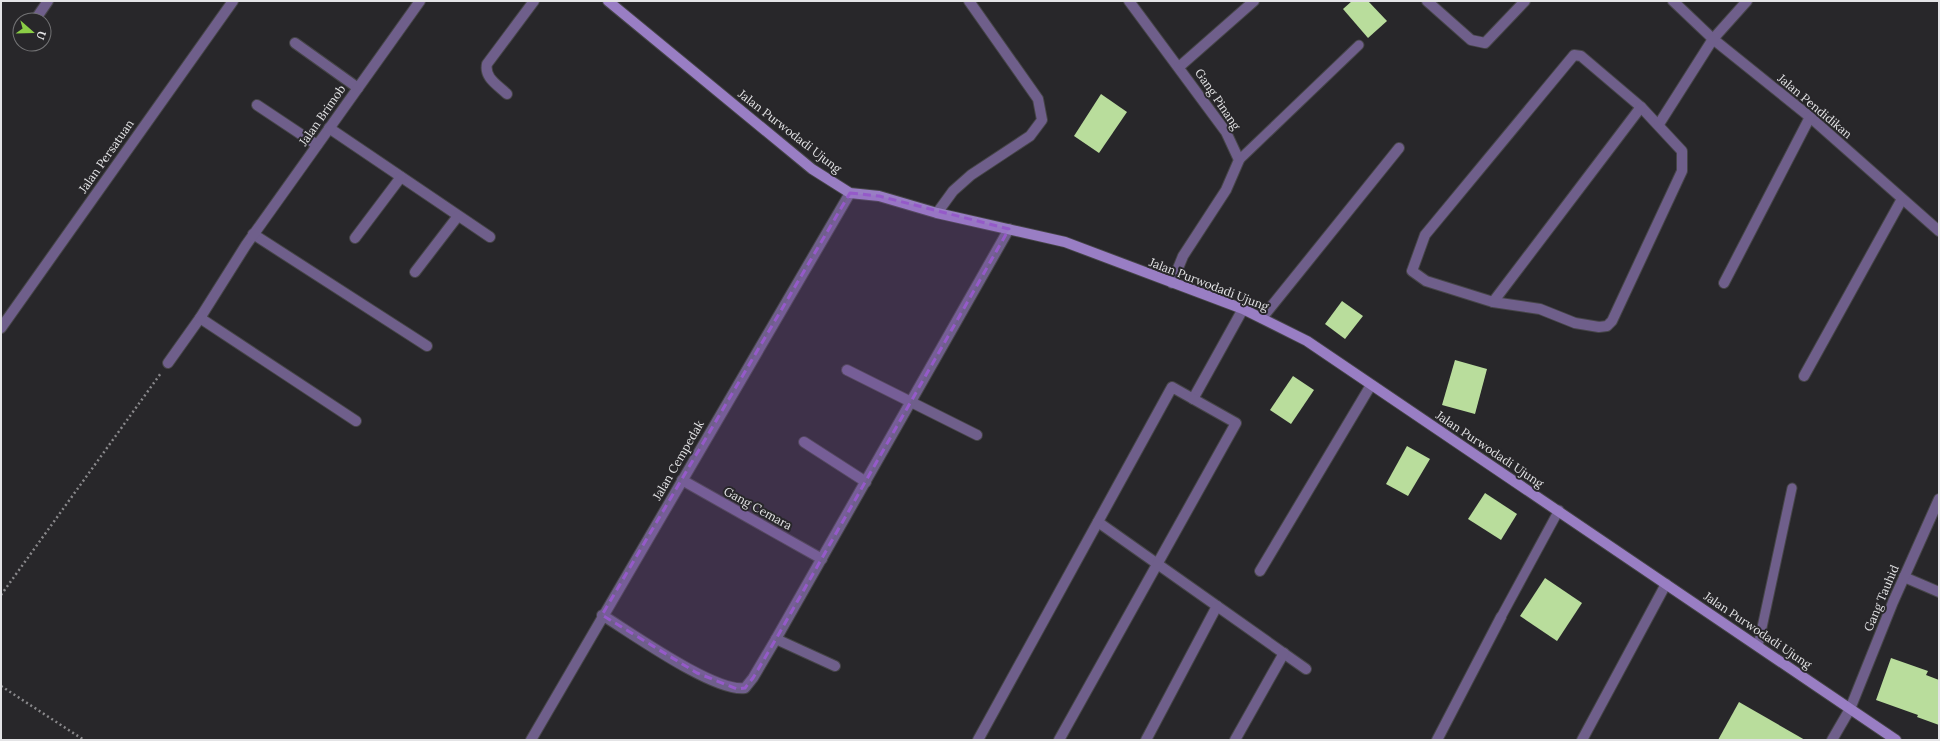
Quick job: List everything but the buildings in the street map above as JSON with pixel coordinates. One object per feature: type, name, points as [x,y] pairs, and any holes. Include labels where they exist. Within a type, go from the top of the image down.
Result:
[{"type":"street","points":[[40,12],[48,1]]},
{"type":"street","name":"Jalan Persatuan","points":[[1,328],[233,1]]},
{"type":"street","name":"Jalan Brimob","points":[[168,363],[200,318],[253,234],[420,1]]},
{"type":"street","points":[[507,94],[487,76],[485,70],[486,64],[534,1]]},
{"type":"street","name":"Jalan Purwodadi Ujung","points":[[608,1],[812,169],[850,193],[879,196],[937,213],[1065,242],[1243,309],[1307,341],[1559,510],[1896,740]]},
{"type":"street","points":[[937,213],[953,191],[971,175],[1030,136],[1042,120],[1038,99],[969,1]]},
{"type":"street","name":"Gang Pinang","points":[[1129,1],[1179,66],[1226,132],[1239,160]]},
{"type":"street","points":[[1179,66],[1254,1]]},
{"type":"street","points":[[1427,1],[1471,40],[1479,43],[1485,43],[1525,1]]},
{"type":"street","name":"Jalan Pendidikan","points":[[1673,1],[1713,39],[1810,117],[1939,231]]},
{"type":"street","points":[[1658,124],[1713,39],[1747,1]]},
{"type":"street","points":[[295,43],[358,88]]},
{"type":"street","points":[[1574,54],[1581,56],[1641,107],[1658,124],[1682,151],[1682,171],[1612,321],[1607,326],[1599,327],[1575,323],[1540,309],[1493,302],[1426,281],[1412,271],[1425,235],[1574,54]]},
{"type":"street","points":[[257,105],[317,145]]},
{"type":"street","points":[[1493,302],[1641,107]]},
{"type":"street","points":[[1724,283],[1810,117]]},
{"type":"street","points":[[329,128],[490,237]]},
{"type":"street","points":[[1262,318],[1398,148]]},
{"type":"street","points":[[1172,283],[1182,256],[1226,190],[1239,160]]},
{"type":"street","points":[[354,238],[401,177]]},
{"type":"street","name":"Jalan Cempedak","points":[[531,740],[602,615],[850,193]]},
{"type":"street","points":[[1804,376],[1902,199]]},
{"type":"street","points":[[415,272],[458,216]]},
{"type":"street","points":[[602,615],[696,673],[737,689],[745,688],[753,678],[776,639],[912,403],[1009,229]]},
{"type":"street","points":[[253,234],[427,346]]},
{"type":"street","points":[[1193,399],[1243,309]]},
{"type":"street","points":[[200,318],[356,421]]},
{"type":"street","points":[[847,370],[977,435]]},
{"type":"street","points":[[1260,572],[1371,385]]},
{"type":"street","points":[[978,740],[1172,387],[1236,423],[1059,740]]},
{"type":"street","points":[[804,442],[866,482]]},
{"type":"street","name":"Gang Cemara","points":[[682,480],[822,558]]},
{"type":"street","name":"Gang Tauhid","points":[[1832,740],[1850,708],[1904,577],[1939,498]]},
{"type":"street","points":[[1098,522],[1306,669]]},
{"type":"street","points":[[1904,577],[1939,592]]},
{"type":"street","points":[[1582,740],[1666,584]]},
{"type":"street","points":[[1146,740],[1218,606]]},
{"type":"street","points":[[1437,740],[1501,618]]},
{"type":"street","points":[[776,639],[835,666]]},
{"type":"street","points":[[1235,740],[1284,653]]},
{"type":"lane","points":[[1239,160],[1359,45]]},
{"type":"lane","points":[[1758,646],[1792,488]]},
{"type":"lane","points":[[1501,618],[1559,510]]},
{"type":"path","points":[[1,595],[168,363]]},
{"type":"path","points":[[1,686],[84,740]]},
{"type":"highlighted area","points":[[850,193],[879,196],[1009,229],[753,678],[745,688],[737,689],[697,673],[602,615]]}]
